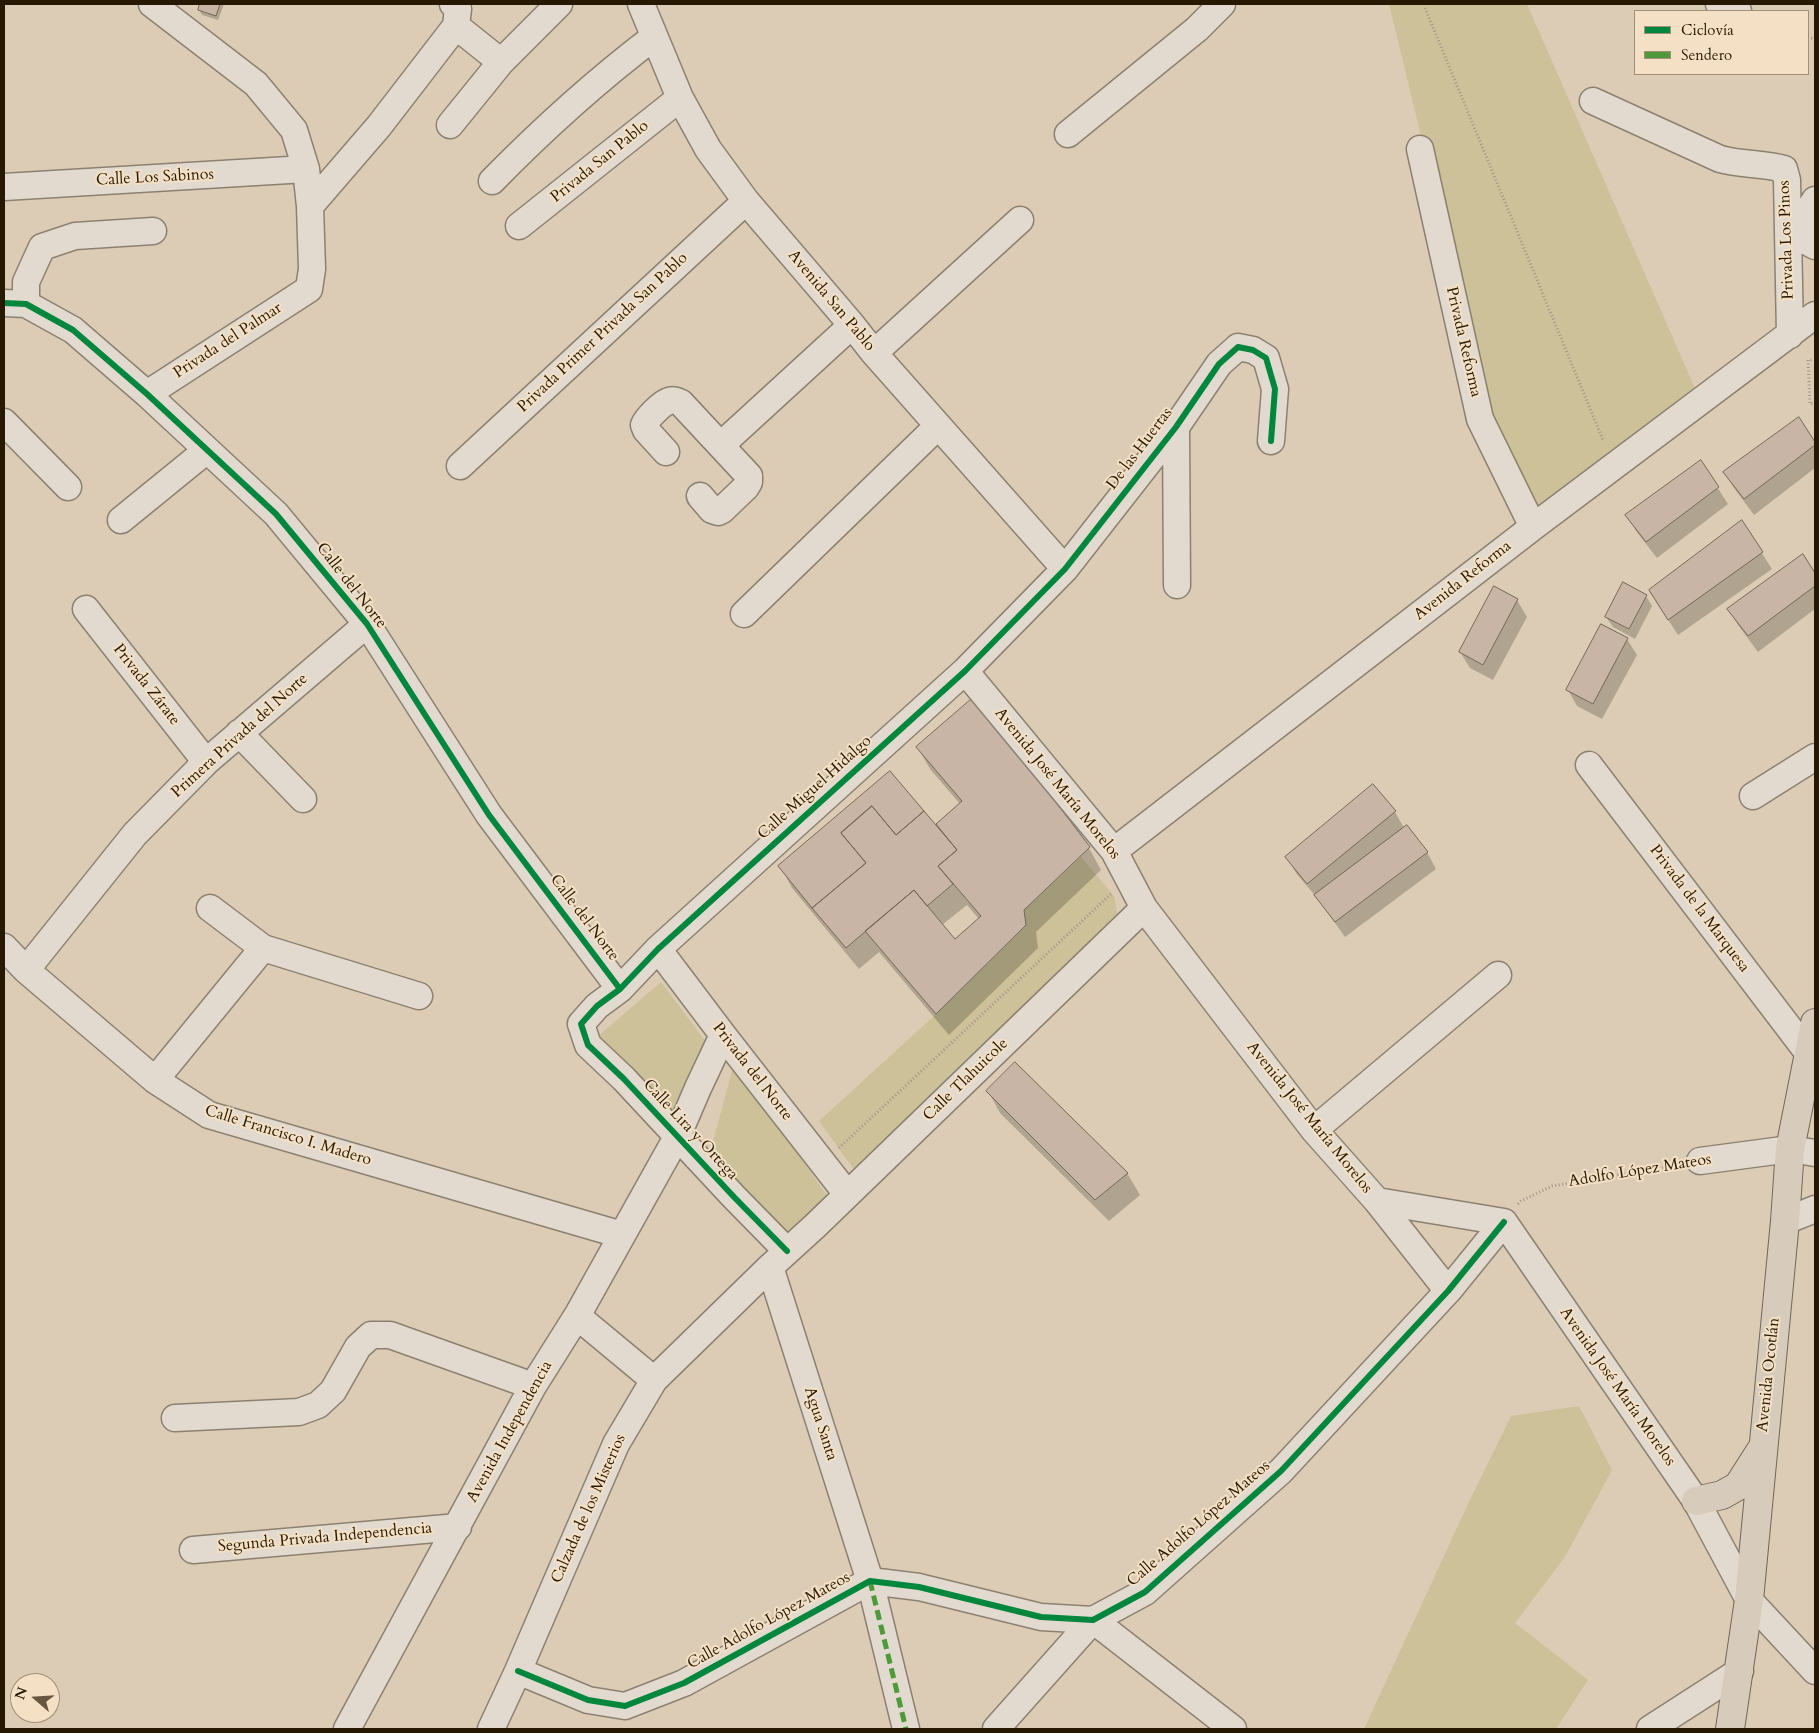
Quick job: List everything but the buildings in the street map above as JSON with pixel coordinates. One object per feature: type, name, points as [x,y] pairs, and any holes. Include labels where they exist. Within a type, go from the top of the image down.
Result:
[{"type":"main road","name":"Avenida Ocotlán","points":[[1730,1729],[1749,1600],[1785,1220],[1803,1151],[1809,1054],[1815,1023]]},
{"type":"main road","points":[[1696,1501],[1722,1496],[1738,1486],[1762,1448]]},
{"type":"street","points":[[152,4],[256,84],[294,130],[306,170],[310,206]]},
{"type":"street","points":[[450,125],[501,62],[559,4]]},
{"type":"street","name":"Avenida San Pablo","points":[[641,4],[680,98],[708,149],[746,201],[874,353],[1065,569]]},
{"type":"street","points":[[1068,134],[1197,29],[1222,4]]},
{"type":"street","points":[[1719,4],[1735,10]]},
{"type":"street","points":[[310,206],[379,126],[454,15],[501,62]]},
{"type":"street","points":[[492,181],[570,104],[654,37]]},
{"type":"street","name":"Privada San Pablo","points":[[520,226],[680,98]]},
{"type":"street","name":"Privada Los Pinos","points":[[1593,101],[1720,159],[1734,163],[1774,166],[1784,169],[1787,180],[1790,335]]},
{"type":"street","name":"Privada Reforma","points":[[1420,149],[1480,419],[1533,527]]},
{"type":"street","name":"Calle Los Sabinos","points":[[4,187],[306,170]]},
{"type":"street","points":[[1815,200],[1804,217],[1802,239],[1815,246]]},
{"type":"street","name":"Privada Primer Privada San Pablo","points":[[460,466],[746,201]]},
{"type":"street","name":"Privada del Palmar","points":[[147,394],[309,289],[312,269],[310,206]]},
{"type":"street","points":[[874,353],[1020,220]]},
{"type":"street","points":[[15,303],[42,247],[75,236],[153,231]]},
{"type":"street","name":"Calle del Norte","points":[[15,303],[73,330],[147,394],[276,514],[366,624],[489,815],[620,989]]},
{"type":"street","name":"Avenida Reforma","points":[[1114,851],[1533,527],[1815,315]]},
{"type":"street","points":[[722,445],[852,325]]},
{"type":"street","name":"De las Huertas","points":[[1065,569],[1176,427],[1218,364],[1238,348],[1253,350],[1266,358],[1275,390],[1271,441]]},
{"type":"street","points":[[666,452],[646,430],[644,425],[646,420],[668,401],[674,400],[681,403],[722,445],[748,476],[750,482],[718,512],[712,510],[700,496]]},
{"type":"street","points":[[4,422],[68,487]]},
{"type":"street","points":[[744,614],[938,426]]},
{"type":"street","points":[[1176,427],[1177,585]]},
{"type":"street","points":[[121,520],[207,450]]},
{"type":"street","name":"Calle Miguel Hidalgo","points":[[581,1024],[597,1006],[620,989],[658,949],[965,671],[1065,569]]},
{"type":"street","name":"Privada Zárate","points":[[86,609],[206,762]]},
{"type":"street","name":"Primera Privada del Norte","points":[[26,970],[135,834],[206,762],[366,624]]},
{"type":"street","name":"Avenida José María Morelos","points":[[965,671],[1114,851],[1144,908],[1314,1130],[1377,1201],[1504,1222],[1696,1501],[1749,1600],[1815,1671]]},
{"type":"street","points":[[239,733],[303,799]]},
{"type":"street","points":[[1753,796],[1815,757]]},
{"type":"street","name":"Privada de la Marquesa","points":[[1589,765],[1809,1054]]},
{"type":"street","points":[[210,908],[263,948],[419,996]]},
{"type":"street","name":"Calle Tlahuicole","points":[[778,1259],[1144,908]]},
{"type":"street","name":"Calle Francisco I. Madero","points":[[4,947],[26,970],[155,1080],[208,1115],[622,1234]]},
{"type":"street","points":[[155,1080],[263,948]]},
{"type":"street","name":"Privada del Norte","points":[[658,949],[847,1194]]},
{"type":"street","points":[[1314,1130],[1498,975]]},
{"type":"street","name":"Calle Lira y Ortega","points":[[581,1024],[588,1045],[624,1079],[678,1137],[778,1259]]},
{"type":"street","name":"Avenida Independencia","points":[[347,1729],[533,1386],[577,1316],[678,1137],[723,1035]]},
{"type":"street","name":"Adolfo López Mateos","points":[[1700,1161],[1803,1151]]},
{"type":"street","points":[[1377,1201],[1448,1291]]},
{"type":"street","points":[[1785,1220],[1815,1209]]},
{"type":"street","name":"Calle Adolfo López Mateos","points":[[996,1729],[1093,1620],[1145,1592],[1281,1471],[1448,1291],[1504,1222]]},
{"type":"street","name":"Calzada de los Misterios","points":[[491,1729],[616,1444],[654,1380],[778,1259]]},
{"type":"street","name":"Agua Santa","points":[[778,1259],[870,1581],[906,1729]]},
{"type":"street","points":[[577,1316],[654,1380]]},
{"type":"street","points":[[175,1418],[299,1412],[318,1405],[333,1391],[358,1347],[371,1335],[390,1335],[533,1386]]},
{"type":"street","name":"Segunda Privada Independencia","points":[[193,1550],[458,1527]]},
{"type":"street","name":"Calle Adolfo López Mateos","points":[[518,1671],[588,1700],[625,1706],[684,1683],[870,1581],[919,1586],[1041,1618],[1093,1620]]},
{"type":"street","points":[[1093,1620],[1233,1729]]},
{"type":"street","points":[[1650,1729],[1740,1671]]},
{"type":"path","points":[[1425,8],[1603,440]]},
{"type":"path","points":[[1815,360],[1808,360],[1810,404],[1815,404]]},
{"type":"path","points":[[822,1164],[1129,878]]},
{"type":"shaded area","points":[[1389,4],[1527,4],[1697,393],[1534,515],[1490,420]]},
{"type":"shaded area","points":[[1081,857],[1114,896],[1119,923],[858,1175],[819,1121],[936,1014],[1026,926],[1024,910]]},
{"type":"shaded area","points":[[661,982],[709,1046],[673,1123],[597,1037]]},
{"type":"shaded area","points":[[735,1060],[831,1202],[788,1247],[712,1145]]},
{"type":"shaded area","points":[[1579,1406],[1612,1470],[1565,1557],[1515,1623],[1588,1680],[1556,1729],[1364,1729],[1468,1504],[1511,1416]]},
{"type":"marked path","points":[[870,1581],[906,1729]]},
{"type":"cycle path","points":[[4,303],[26,304],[73,330],[147,394],[276,514],[367,624],[489,815],[620,989]]},
{"type":"cycle path","points":[[787,1251],[624,1079],[588,1045],[581,1024],[597,1006],[620,989],[658,949],[965,671],[1065,569],[1176,427],[1219,364],[1238,347],[1253,350],[1266,358],[1275,389],[1271,441]]},
{"type":"cycle path","points":[[518,1671],[588,1700],[625,1706],[684,1683],[870,1581],[919,1587],[1041,1617],[1093,1620],[1145,1592],[1281,1471],[1448,1291],[1504,1222]]}]
